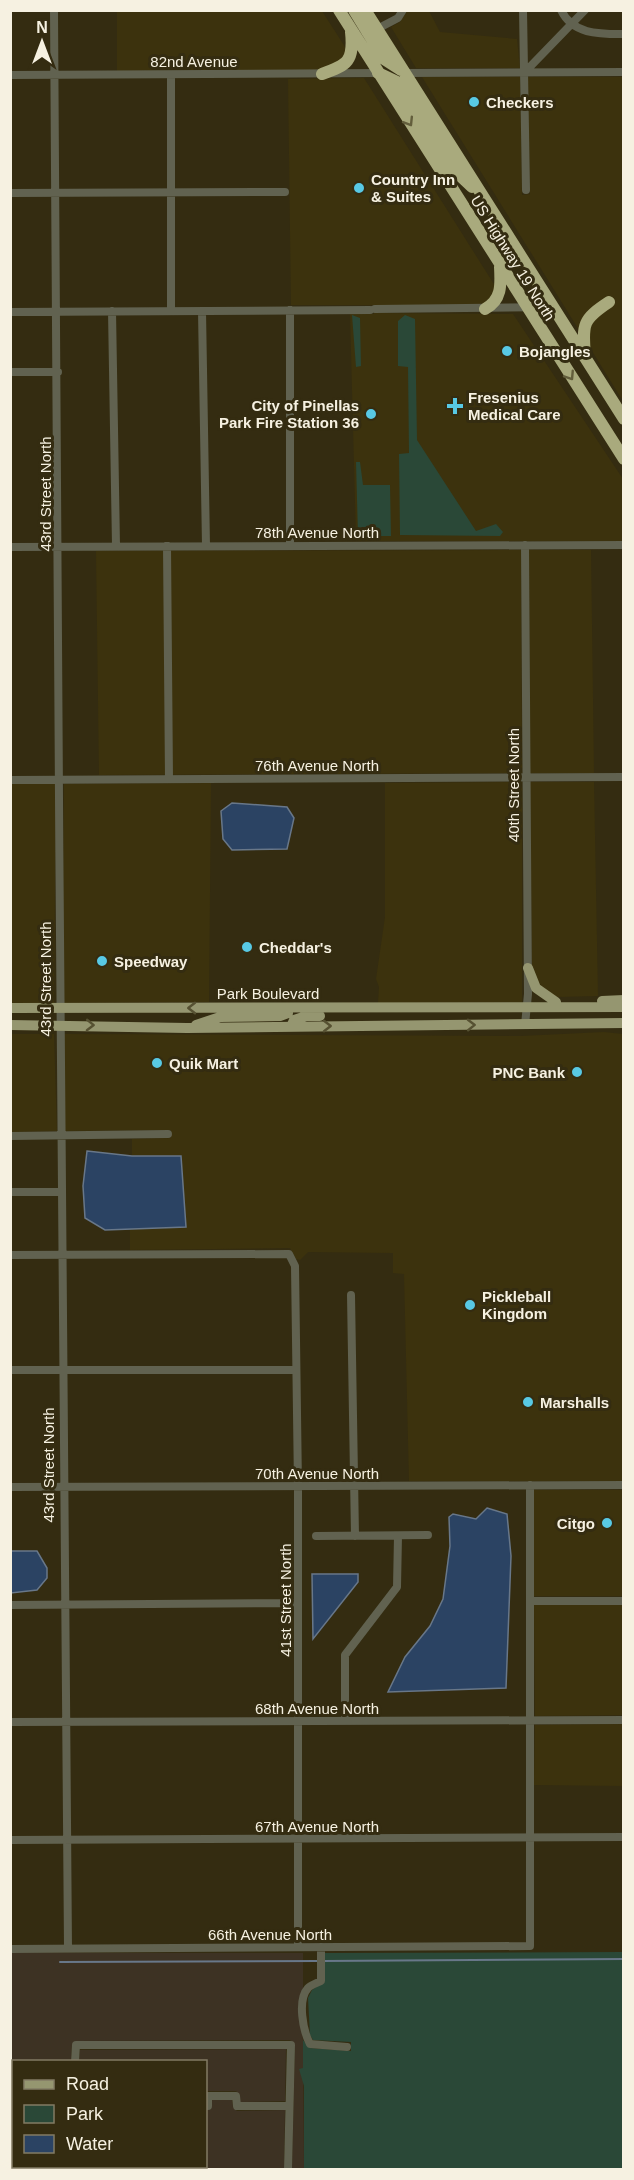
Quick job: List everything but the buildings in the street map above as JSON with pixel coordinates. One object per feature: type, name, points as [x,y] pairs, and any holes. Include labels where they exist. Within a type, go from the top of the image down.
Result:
[{"type":"highway","name":"US Highway 19 North","points":[[339,10],[624,459]]},
{"type":"highway","points":[[354,10],[384,59],[405,73]]},
{"type":"highway","name":"US Highway 19 North","points":[[365,10],[624,419]]},
{"type":"highway","points":[[322,74],[337,69],[349,60],[353,49],[350,28]]},
{"type":"highway","points":[[378,72],[399,83],[454,170],[488,203]]},
{"type":"highway","points":[[485,309],[500,295],[500,266]]},
{"type":"highway","points":[[585,359],[585,324],[590,314],[609,302]]},
{"type":"main road","points":[[528,968],[536,988],[556,1002]]},
{"type":"main road","points":[[525,1007],[540,1002],[624,1000]]},
{"type":"main road","points":[[525,1007],[624,1007]]},
{"type":"main road","name":"Park Boulevard","points":[[10,1008],[525,1007]]},
{"type":"main road","points":[[187,1028],[220,1017],[280,1016],[288,1013],[288,1008]]},
{"type":"main road","points":[[291,1027],[294,1020],[306,1016],[398,1015],[421,1008]]},
{"type":"main road","points":[[10,1025],[58,1024],[187,1028],[624,1023]]},
{"type":"main road","points":[[561,1024],[624,1030]]},
{"type":"street","name":"43rd Street North","points":[[54,10],[60,780],[58,1024],[68,1948]]},
{"type":"street","points":[[377,30],[398,18],[403,10]]},
{"type":"street","points":[[523,10],[526,190]]},
{"type":"street","points":[[561,10],[572,23],[589,34],[624,34]]},
{"type":"street","points":[[524,73],[585,10]]},
{"type":"street","name":"82nd Avenue","points":[[10,75],[378,72]]},
{"type":"street","points":[[405,73],[624,72]]},
{"type":"street","points":[[171,75],[171,311]]},
{"type":"street","points":[[10,193],[285,192]]},
{"type":"street","points":[[10,312],[554,308]]},
{"type":"street","points":[[290,310],[290,546]]},
{"type":"street","points":[[112,311],[116,546]]},
{"type":"street","points":[[202,311],[206,546]]},
{"type":"street","points":[[10,372],[58,372]]},
{"type":"street","name":"40th Street North","points":[[525,545],[528,968],[525,1024]]},
{"type":"street","name":"78th Avenue North","points":[[10,547],[624,545]]},
{"type":"street","points":[[167,546],[169,779]]},
{"type":"street","name":"76th Avenue North","points":[[10,780],[624,777]]},
{"type":"street","points":[[10,1136],[168,1134]]},
{"type":"street","points":[[10,1192],[61,1192]]},
{"type":"street","name":"41st Street North","points":[[61,1255],[288,1254],[295,1266],[298,1486],[298,1947]]},
{"type":"street","points":[[10,1255],[61,1255]]},
{"type":"street","points":[[351,1295],[352,1486],[355,1536]]},
{"type":"street","points":[[10,1370],[295,1370]]},
{"type":"street","points":[[530,1485],[530,1838]]},
{"type":"street","name":"70th Avenue North","points":[[10,1487],[624,1485]]},
{"type":"street","points":[[316,1536],[428,1535]]},
{"type":"street","points":[[345,1721],[345,1655],[397,1587],[398,1536]]},
{"type":"street","points":[[530,1601],[624,1601]]},
{"type":"street","points":[[10,1605],[298,1604]]},
{"type":"street","name":"68th Avenue North","points":[[10,1722],[624,1720]]},
{"type":"street","name":"67th Avenue North","points":[[10,1840],[624,1837]]},
{"type":"street","name":"66th Avenue North","points":[[10,1949],[298,1947],[321,1951],[530,1946],[530,1838]]},
{"type":"street","points":[[321,1951],[321,1981],[309,1987],[304,1997],[307,2037],[310,2044],[347,2047]]},
{"type":"street","points":[[75,2060],[76,2045],[291,2045],[288,2169]]},
{"type":"street","points":[[207,2106],[208,2096],[236,2096],[237,2106],[289,2106]]},
{"type":"shaded area","points":[[117,11],[322,11],[347,50],[341,61],[321,70],[117,71]]},
{"type":"shaded area","points":[[407,11],[429,11],[440,32],[517,39],[520,68],[416,68],[391,27],[400,22]]},
{"type":"shaded area","points":[[422,77],[520,77],[522,195],[530,194],[528,77],[623,77],[623,401]]},
{"type":"shaded area","points":[[364,78],[497,289],[484,305],[380,305],[380,313],[513,314],[623,479],[623,541],[356,541],[350,314],[374,314],[374,305],[291,305],[288,79]]},
{"type":"shaded area","points":[[521,550],[522,773],[99,775],[96,551]]},
{"type":"shaded area","points":[[529,550],[591,550],[594,773],[530,773]]},
{"type":"shaded area","points":[[522,782],[522,1002],[378,1003],[379,987],[376,979],[385,917],[385,783]]},
{"type":"shaded area","points":[[530,782],[594,782],[598,996],[557,997],[539,985],[532,968]]},
{"type":"shaded area","points":[[211,783],[209,1002],[62,1003],[64,784]]},
{"type":"shaded area","points":[[10,784],[56,784],[54,1003],[11,1003]]},
{"type":"shaded area","points":[[604,1032],[623,1034],[623,1481],[409,1481],[404,1274],[393,1273],[393,1253],[308,1252],[300,1260],[296,1259],[290,1248],[130,1250],[130,1227],[186,1227],[181,1156],[132,1156],[132,1139],[171,1138],[171,1130],[65,1131],[62,1034],[521,1036]]},
{"type":"shaded area","points":[[11,1034],[54,1034],[57,1131],[11,1132]]},
{"type":"shaded area","points":[[534,1490],[623,1490],[623,1596],[534,1596]]},
{"type":"shaded area","points":[[534,1605],[623,1605],[623,1715],[535,1716]]},
{"type":"shaded area","points":[[623,1724],[623,1786],[534,1785],[535,1725]]},
{"type":"shaded area","points":[[10,1953],[303,1953],[303,1989],[299,2016],[303,2040],[304,2169],[292,2169],[295,2045],[290,2040],[76,2041],[72,2045],[71,2060],[12,2060],[12,2168],[72,2169],[11,2169]]},
{"type":"shaded area","points":[[286,2049],[285,2101],[240,2102],[240,2095],[236,2091],[207,2092],[207,2060],[79,2060],[80,2050]]},
{"type":"shaded area","points":[[212,2100],[232,2100],[233,2107],[237,2111],[285,2110],[284,2169],[182,2168],[207,2168],[207,2110],[212,2106]]},
{"type":"green space","points":[[352,315],[360,318],[361,366],[356,367]]},
{"type":"green space","points":[[405,315],[415,319],[417,440],[476,531],[496,524],[503,532],[500,536],[400,535],[399,454],[409,453],[408,367],[398,366],[398,321]]},
{"type":"green space","points":[[356,462],[360,462],[363,485],[390,485],[391,536],[358,536]]},
{"type":"green space","points":[[623,1952],[623,2169],[304,2169],[304,2086],[299,2069],[303,2068],[303,2040],[310,2048],[351,2051],[351,2042],[313,2040],[310,2035],[308,1998],[312,1990],[325,1981],[325,1953]]},
{"type":"water","points":[[232,803],[287,807],[294,818],[287,849],[232,850],[223,839],[221,811]]},
{"type":"water","points":[[87,1151],[132,1156],[181,1156],[186,1227],[105,1230],[85,1218],[83,1186]]},
{"type":"water","points":[[487,1508],[507,1514],[511,1556],[506,1688],[388,1692],[405,1657],[430,1626],[443,1599],[450,1546],[449,1517],[453,1514],[476,1519]]},
{"type":"water","points":[[10,1551],[37,1551],[47,1568],[47,1578],[37,1590],[11,1593]]},
{"type":"water","points":[[312,1574],[358,1574],[358,1582],[313,1639]]},
{"type":"waterway","points":[[323,1961],[624,1959]]},
{"type":"waterway","points":[[60,1962],[318,1961]]},
{"type":"place","name":"Checkers","points":[[474,102]]},
{"type":"place","name":"Country Inn & Suites","points":[[359,188]]},
{"type":"place","name":"Bojangles","points":[[507,351]]},
{"type":"place","name":"Fresenius Medical Care","points":[[455,406]]},
{"type":"place","name":"City of Pinellas Park Fire Station 36","points":[[371,414]]},
{"type":"place","name":"Cheddar's","points":[[247,947]]},
{"type":"place","name":"Speedway","points":[[102,961]]},
{"type":"place","name":"Quik Mart","points":[[157,1063]]},
{"type":"place","name":"PNC Bank","points":[[577,1072]]},
{"type":"place","name":"Pickleball Kingdom","points":[[470,1305]]},
{"type":"place","name":"Marshalls","points":[[528,1402]]},
{"type":"place","name":"Citgo","points":[[607,1523]]}]
